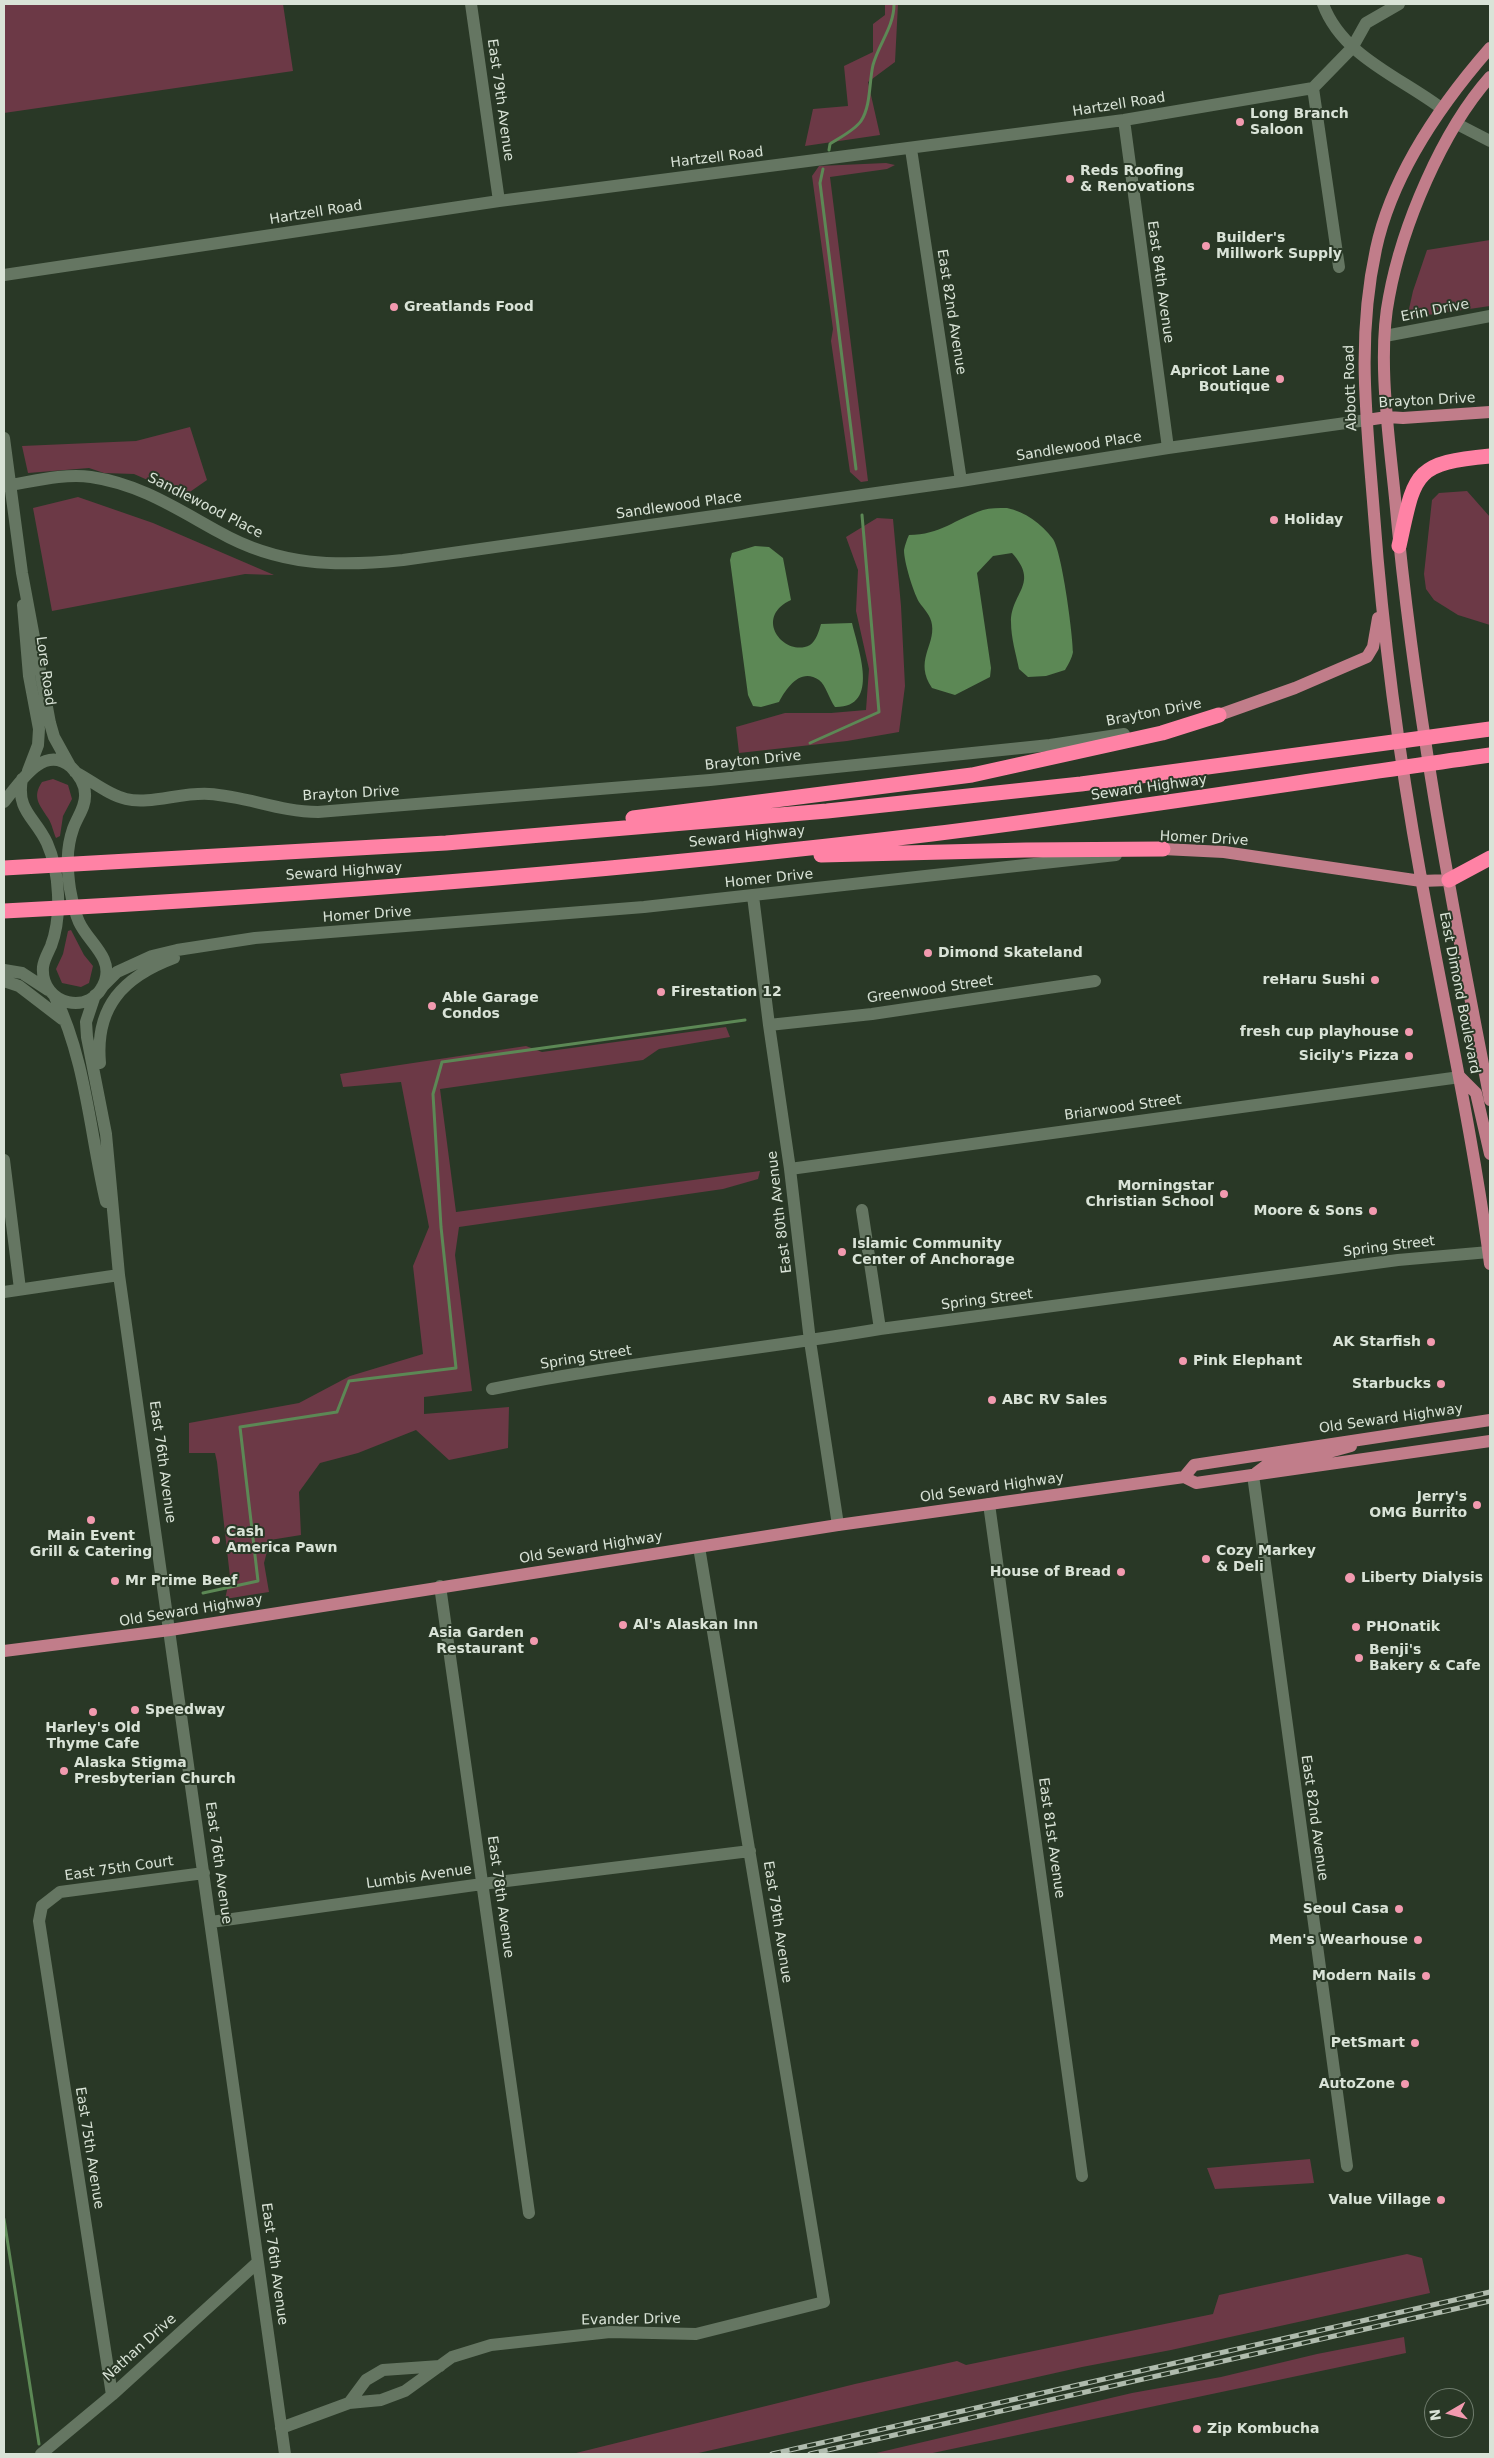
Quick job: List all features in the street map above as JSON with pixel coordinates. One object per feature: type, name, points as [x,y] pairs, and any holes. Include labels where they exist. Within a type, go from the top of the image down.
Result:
[{"type":"highway","points":[[1399,546],[1413,489],[1419,477],[1432,467],[1447,461],[1490,456]]},
{"type":"highway","points":[[446,843],[956,777],[1014,767],[1162,733],[1219,715]]},
{"type":"highway","points":[[1453,730],[1490,720]]},
{"type":"highway","name":"Seward Highway","points":[[5,868],[446,843],[827,810],[1081,784],[1368,744],[1453,730],[1490,729]]},
{"type":"highway","name":"Seward Highway","points":[[6,910],[159,902],[521,875],[705,858],[994,826],[1490,756]]},
{"type":"highway","points":[[705,858],[1026,850],[1163,849]]},
{"type":"highway","points":[[1449,880],[1490,858]]},
{"type":"main road","name":"Abbott Road","points":[[1402,758],[1388,677],[1381,596],[1363,364],[1366,308],[1376,246],[1393,199],[1412,157],[1441,108],[1490,48]]},
{"type":"main road","points":[[1399,546],[1387,417],[1385,336],[1388,298],[1402,243],[1424,187],[1457,124],[1490,77]]},
{"type":"main road","points":[[1441,108],[1457,124]]},
{"type":"main road","name":"Brayton Drive","points":[[1367,420],[1387,417],[1406,418],[1490,412]]},
{"type":"main road","name":"East Dimond Boulevard","points":[[1399,546],[1428,755],[1490,1100]]},
{"type":"main road","name":"Brayton Drive","points":[[1219,715],[1295,688],[1367,657],[1373,647],[1381,596]]},
{"type":"main road","name":"East Dimond Boulevard","points":[[1402,758],[1422,880],[1460,1077],[1489,1258]]},
{"type":"main road","name":"Homer Drive","points":[[1163,849],[1224,852],[1422,880],[1449,880]]},
{"type":"main road","points":[[1460,1077],[1476,1093],[1490,1154]]},
{"type":"main road","name":"Old Seward Highway","points":[[1184,1477],[1194,1465],[1490,1420]]},
{"type":"main road","points":[[1253,1475],[1268,1464],[1334,1452],[1376,1437]]},
{"type":"main road","name":"Old Seward Highway","points":[[4,1652],[170,1630],[440,1586],[838,1525],[1184,1477],[1196,1483],[1490,1441]]},
{"type":"street","name":"East 79th Avenue","points":[[471,4],[499,200]]},
{"type":"street","points":[[1323,4],[1327,15],[1352,48],[1441,108]]},
{"type":"street","points":[[1339,267],[1313,88],[1352,48],[1366,23],[1399,4]]},
{"type":"street","name":"Hartzell Road","points":[[4,275],[499,200],[911,149],[1124,120],[1313,88]]},
{"type":"street","name":"East 84th Avenue","points":[[1124,120],[1168,448]]},
{"type":"street","points":[[1457,124],[1490,140]]},
{"type":"street","name":"East 82nd Avenue","points":[[911,149],[961,481]]},
{"type":"street","name":"Erin Drive","points":[[1385,336],[1490,316]]},
{"type":"street","name":"Sandlewood Place","points":[[7,485],[89,477],[125,484],[158,497],[220,533],[256,549],[292,560],[344,565],[403,560],[961,481],[1168,448],[1367,420]]},
{"type":"street","name":"Lore Road","points":[[4,438],[7,485],[50,723],[54,737],[84,788],[85,800],[67,851],[68,874],[78,921],[101,954],[106,965],[106,974],[99,991]]},
{"type":"street","name":"Lore Road","points":[[22,573],[27,665],[40,729],[38,745],[25,775]]},
{"type":"street","name":"Brayton Drive","points":[[73,769],[116,796],[130,800],[212,794],[280,809],[318,812],[670,784],[1050,745],[1109,737],[1219,715]]},
{"type":"street","points":[[4,802],[25,775],[37,765],[50,761],[61,761],[73,769]]},
{"type":"street","name":"East 76th Avenue","points":[[25,775],[21,796],[24,808],[47,843],[51,854],[57,893],[59,918],[57,930],[43,967],[44,979],[69,1028],[80,1071],[116,1246]]},
{"type":"street","name":"Homer Drive","points":[[99,991],[117,972],[138,961],[177,950],[269,936],[513,919],[753,896],[1163,849]]},
{"type":"street","name":"East 80th Avenue","points":[[753,896],[790,1169],[810,1341],[838,1525]]},
{"type":"street","points":[[103,1108],[99,1035],[104,1015],[114,998],[132,979],[147,969],[214,944]]},
{"type":"street","points":[[4,970],[22,973],[52,994],[72,1004],[82,1002],[99,991]]},
{"type":"street","points":[[4,981],[19,986],[40,1000],[57,1014],[69,1028]]},
{"type":"street","name":"Greenwood Street","points":[[769,1025],[872,1014],[1095,981]]},
{"type":"street","name":"East 76th Avenue","points":[[99,991],[86,1030],[103,1108],[119,1275],[285,2454]]},
{"type":"street","name":"Briarwood Street","points":[[790,1169],[1460,1077]]},
{"type":"street","points":[[4,1160],[20,1289]]},
{"type":"street","points":[[862,1210],[880,1328]]},
{"type":"street","name":"Spring Street","points":[[492,1389],[555,1377],[810,1341],[880,1328],[1398,1260],[1489,1258]]},
{"type":"street","points":[[4,1292],[119,1275]]},
{"type":"street","name":"East 82nd Avenue","points":[[1253,1475],[1347,2166]]},
{"type":"street","name":"East 81st Avenue","points":[[989,1504],[1082,2176]]},
{"type":"street","name":"East 79th Avenue","points":[[699,1547],[824,2302]]},
{"type":"street","name":"East 78th Avenue","points":[[440,1586],[528,2213]]},
{"type":"street","name":"Lumbis Avenue","points":[[211,1922],[482,1884],[750,1851]]},
{"type":"street","name":"East 75th Court","points":[[42,1906],[60,1892],[204,1873]]},
{"type":"street","name":"East 75th Avenue","points":[[42,1906],[39,1921],[112,2395]]},
{"type":"street","name":"Nathan Drive","points":[[41,2454],[112,2395],[258,2262]]},
{"type":"street","name":"Evander Drive","points":[[281,2428],[349,2403],[381,2400],[397,2394],[452,2356],[491,2345],[610,2332],[696,2334],[824,2302]]},
{"type":"street","name":"Evander Drive","points":[[349,2403],[366,2380],[383,2370],[440,2366]]},
{"type":"shaded area","points":[[4,4],[283,4],[293,71],[4,113]]},
{"type":"shaded area","points":[[885,4],[898,4],[895,62],[868,82],[880,135],[805,146],[813,109],[848,106],[844,66],[873,52],[873,24],[885,15]]},
{"type":"shaded area","points":[[886,163],[895,165],[887,169],[830,177],[868,481],[861,482],[850,472],[831,341],[833,329],[812,176],[819,166]]},
{"type":"shaded area","points":[[1490,240],[1490,306],[1407,318],[1413,291],[1427,250]]},
{"type":"shaded area","points":[[190,427],[207,480],[184,496],[134,474],[104,473],[89,468],[28,473],[22,446],[136,441]]},
{"type":"shaded area","points":[[1467,491],[1490,517],[1490,625],[1458,615],[1434,600],[1426,589],[1424,574],[1432,500],[1439,493]]},
{"type":"shaded area","points":[[78,497],[153,523],[274,575],[245,574],[52,611],[33,508]]},
{"type":"shaded area","points":[[1007,508],[1020,512],[1038,523],[1053,539],[1060,560],[1069,612],[1073,652],[1071,659],[1065,670],[1046,676],[1028,677],[1019,669],[1011,622],[1012,612],[1024,581],[1024,573],[1012,553],[993,556],[977,573],[991,668],[990,677],[955,695],[932,688],[927,678],[925,662],[931,640],[932,625],[929,616],[919,602],[909,576],[904,550],[909,535],[939,529],[983,510]]},
{"type":"shaded area","points":[[877,518],[893,519],[901,606],[905,686],[899,732],[847,741],[739,753],[736,727],[785,713],[831,713],[866,710],[869,669],[856,611],[858,570],[846,537]]},
{"type":"shaded area","points":[[755,546],[769,547],[783,558],[791,600],[780,608],[774,616],[773,626],[776,634],[783,641],[791,646],[800,648],[812,643],[817,636],[821,624],[852,623],[863,675],[862,688],[858,698],[849,705],[835,707],[821,682],[806,676],[794,681],[779,702],[761,707],[753,706],[748,695],[730,560],[732,553]]},
{"type":"shaded area","points":[[53,779],[68,785],[72,799],[63,816],[60,836],[56,838],[51,823],[37,796],[42,782]]},
{"type":"shaded area","points":[[71,930],[84,955],[93,966],[89,983],[81,987],[62,983],[56,969],[63,954],[68,931]]},
{"type":"shaded area","points":[[726,1027],[730,1037],[659,1049],[643,1060],[440,1089],[456,1212],[760,1171],[758,1179],[723,1189],[459,1227],[455,1255],[472,1391],[424,1397],[424,1414],[509,1407],[508,1448],[449,1460],[416,1430],[358,1453],[320,1463],[299,1492],[301,1535],[270,1540],[264,1563],[269,1592],[225,1599],[230,1577],[217,1462],[215,1453],[189,1453],[189,1423],[299,1403],[350,1376],[423,1354],[413,1266],[429,1227],[401,1082],[343,1087],[340,1074],[526,1046],[542,1052]]},
{"type":"shaded area","points":[[1310,2159],[1314,2183],[1215,2189],[1207,2168]]},
{"type":"shaded area","points":[[1407,2254],[1422,2258],[1430,2293],[1171,2350],[1082,2367],[694,2454],[572,2454],[855,2384],[957,2361],[966,2365],[1213,2314],[1219,2295]]},
{"type":"shaded area","points":[[1404,2337],[1406,2353],[928,2454],[872,2454],[1132,2393],[1221,2377],[1317,2354]]},
{"type":"waterway","points":[[829,150],[830,144],[855,128],[864,115],[867,108],[873,65],[892,20],[894,4]]},
{"type":"waterway","points":[[823,169],[820,183],[856,469]]},
{"type":"waterway","points":[[810,743],[879,712],[862,515]]},
{"type":"waterway","points":[[203,1593],[258,1581],[240,1427],[337,1412],[349,1381],[456,1368],[441,1227],[433,1094],[442,1062],[745,1020]]},
{"type":"waterway","points":[[4,2219],[39,2444]]},
{"type":"railway","points":[[772,2454],[1490,2292]]},
{"type":"railway","points":[[810,2454],[1490,2301]]},
{"type":"place","name":"Long Branch Saloon","points":[[1240,122]]},
{"type":"place","name":"Reds Roofing & Renovations","points":[[1070,179]]},
{"type":"place","name":"Builder's Millwork Supply","points":[[1206,246]]},
{"type":"place","name":"Greatlands Food","points":[[394,307]]},
{"type":"place","name":"Apricot Lane Boutique","points":[[1280,379]]},
{"type":"place","name":"Holiday","points":[[1274,520]]},
{"type":"place","name":"Dimond Skateland","points":[[928,953]]},
{"type":"place","name":"reHaru Sushi","points":[[1375,980]]},
{"type":"place","name":"Firestation 12","points":[[661,992]]},
{"type":"place","name":"Able Garage Condos","points":[[432,1006]]},
{"type":"place","name":"fresh cup playhouse","points":[[1409,1032]]},
{"type":"place","name":"Sicily's Pizza","points":[[1409,1056]]},
{"type":"place","name":"Morningstar Christian School","points":[[1224,1194]]},
{"type":"place","name":"Moore & Sons","points":[[1373,1211]]},
{"type":"place","name":"Islamic Community Center of Anchorage","points":[[842,1252]]},
{"type":"place","name":"AK Starfish","points":[[1431,1342]]},
{"type":"place","name":"Pink Elephant","points":[[1183,1361]]},
{"type":"place","name":"Starbucks","points":[[1441,1384]]},
{"type":"place","name":"ABC RV Sales","points":[[992,1400]]},
{"type":"place","name":"Jerry's OMG Burrito","points":[[1477,1505]]},
{"type":"place","name":"Main Event Grill & Catering","points":[[91,1520]]},
{"type":"place","name":"Cash America Pawn","points":[[216,1540]]},
{"type":"place","name":"Cozy Markey & Deli","points":[[1206,1559]]},
{"type":"place","name":"House of Bread","points":[[1121,1572]]},
{"type":"place","name":"Liberty Dialysis","points":[[1350,1578]]},
{"type":"place","name":"Mr Prime Beef","points":[[115,1581]]},
{"type":"place","name":"Al's Alaskan Inn","points":[[623,1625]]},
{"type":"place","name":"PHOnatik","points":[[1356,1627]]},
{"type":"place","name":"Asia Garden Restaurant","points":[[534,1641]]},
{"type":"place","name":"Benji's Bakery & Cafe","points":[[1359,1658]]},
{"type":"place","name":"Speedway","points":[[135,1710]]},
{"type":"place","name":"Harley's Old Thyme Cafe","points":[[93,1712]]},
{"type":"place","name":"Alaska Stigma Presbyterian Church","points":[[64,1771]]},
{"type":"place","name":"Seoul Casa","points":[[1399,1909]]},
{"type":"place","name":"Men's Wearhouse","points":[[1418,1940]]},
{"type":"place","name":"Modern Nails","points":[[1426,1976]]},
{"type":"place","name":"PetSmart","points":[[1415,2043]]},
{"type":"place","name":"AutoZone","points":[[1405,2084]]},
{"type":"place","name":"Value Village","points":[[1441,2200]]},
{"type":"place","name":"Zip Kombucha","points":[[1197,2429]]}]
